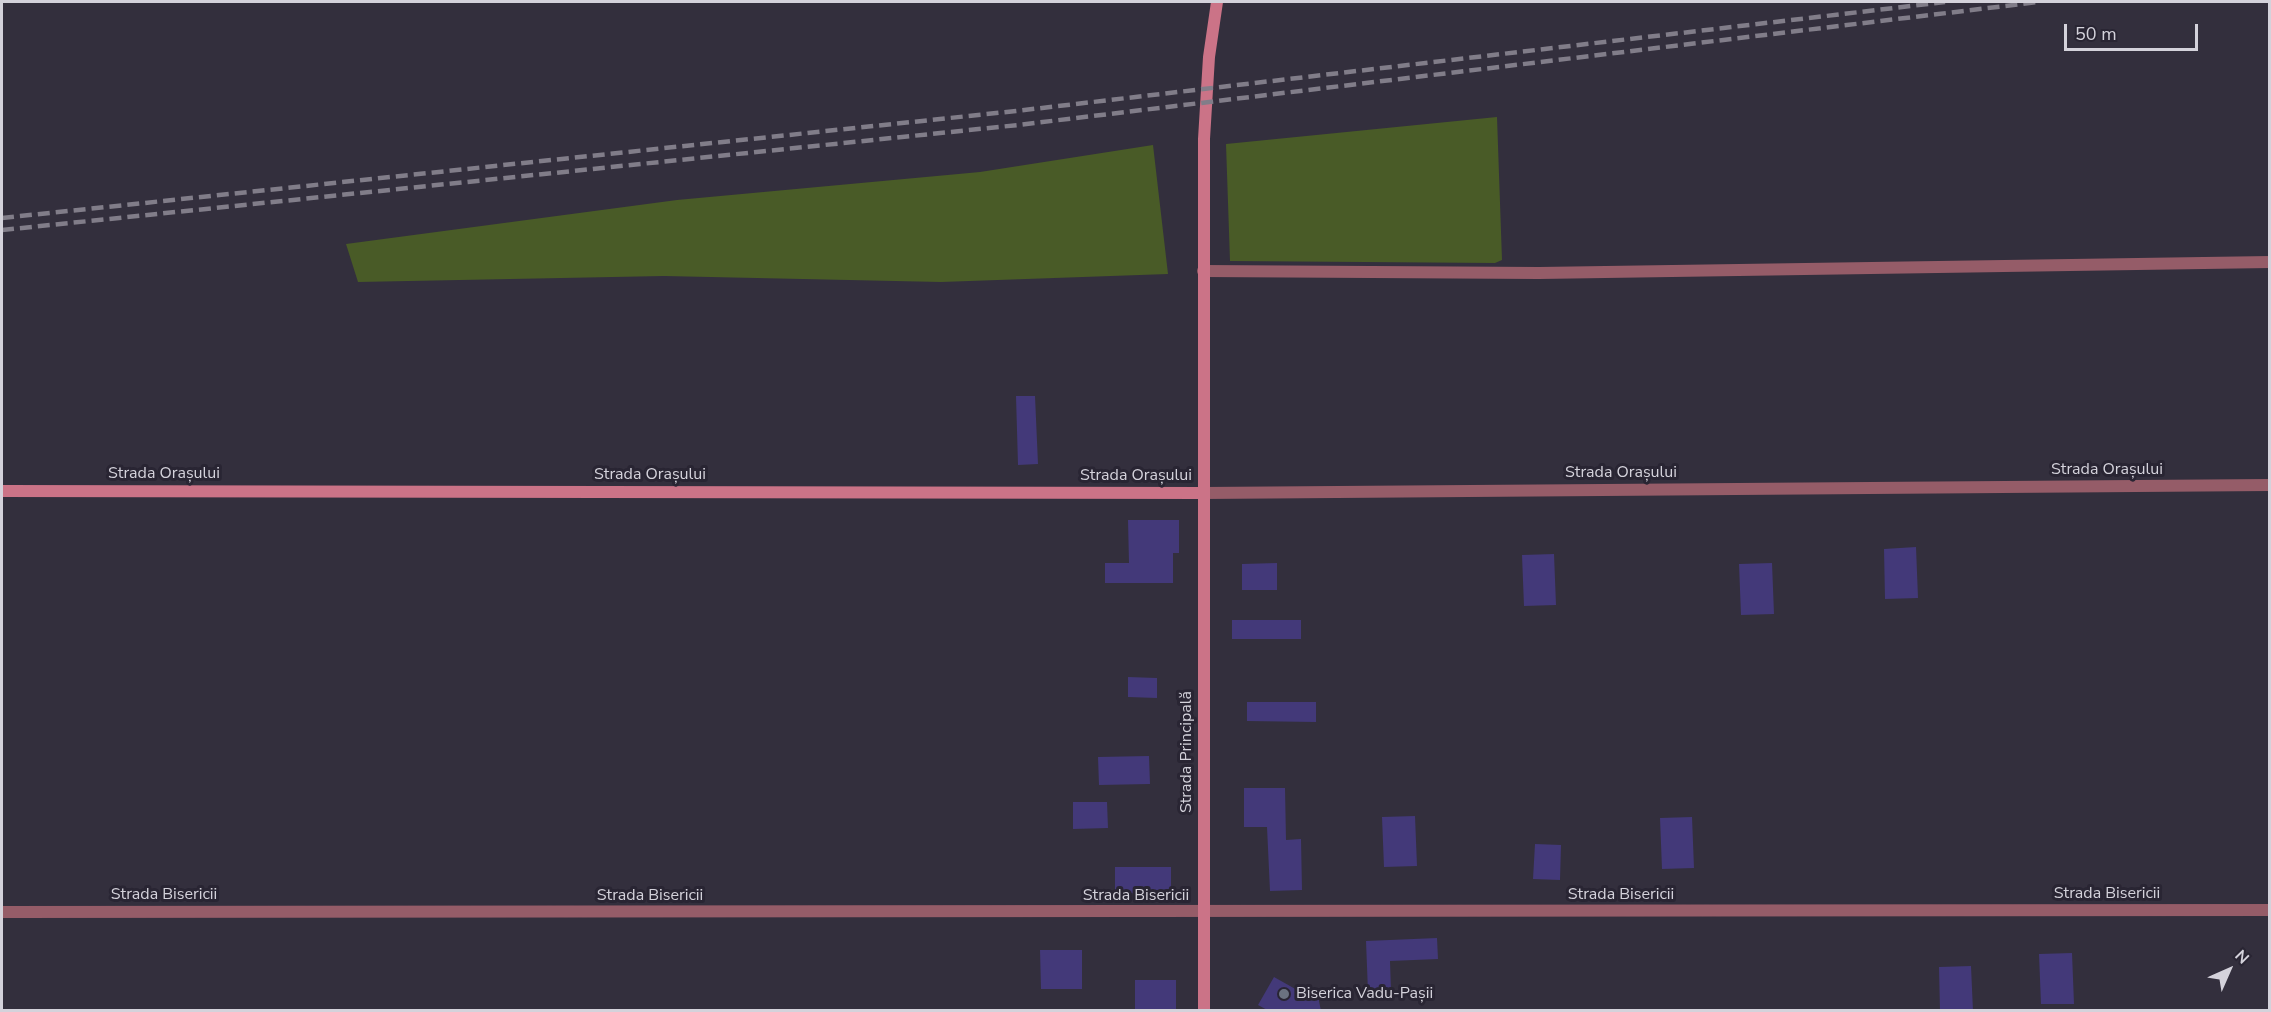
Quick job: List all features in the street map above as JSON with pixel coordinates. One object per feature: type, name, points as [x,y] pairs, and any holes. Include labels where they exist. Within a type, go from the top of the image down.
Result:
[{"type":"main road","name":"Strada Principală","points":[[1204,1011],[1204,139],[1209,57],[1218,2]]},
{"type":"main road","name":"Strada Orașului","points":[[2,491],[1203,493]]},
{"type":"street","points":[[1203,271],[1539,273],[2270,262]]},
{"type":"street","name":"Strada Orașului","points":[[1203,493],[2270,485]]},
{"type":"street","name":"Strada Bisericii","points":[[2,912],[2270,910]]},
{"type":"green space","points":[[1497,117],[1502,260],[1495,263],[1230,261],[1226,144]]},
{"type":"green space","points":[[1153,145],[1168,274],[941,282],[664,276],[358,282],[346,244],[677,200],[980,172]]},
{"type":"building","points":[[1016,396],[1035,396],[1038,464],[1018,465]]},
{"type":"building","points":[[1128,520],[1179,520],[1179,553],[1173,553],[1173,583],[1105,583],[1105,563],[1129,563]]},
{"type":"building","points":[[1916,547],[1918,598],[1885,599],[1884,549]]},
{"type":"building","points":[[1554,554],[1556,605],[1524,606],[1522,555]]},
{"type":"building","points":[[1277,563],[1277,590],[1242,590],[1242,564]]},
{"type":"building","points":[[1772,563],[1774,614],[1741,615],[1739,564]]},
{"type":"building","points":[[1232,620],[1301,620],[1301,639],[1232,639]]},
{"type":"building","points":[[1128,677],[1157,678],[1157,698],[1128,697]]},
{"type":"building","points":[[1247,702],[1316,702],[1316,722],[1247,721]]},
{"type":"building","points":[[1149,756],[1150,784],[1099,785],[1098,757]]},
{"type":"building","points":[[1244,788],[1285,788],[1286,840],[1301,839],[1302,890],[1270,891],[1267,827],[1244,827]]},
{"type":"building","points":[[1073,802],[1107,802],[1108,828],[1073,829]]},
{"type":"building","points":[[1415,816],[1417,866],[1384,867],[1382,817]]},
{"type":"building","points":[[1692,817],[1694,868],[1662,869],[1660,818]]},
{"type":"building","points":[[1535,844],[1561,845],[1560,880],[1533,879]]},
{"type":"building","points":[[1115,867],[1171,867],[1171,894],[1115,893]]},
{"type":"building","points":[[1437,938],[1438,959],[1390,961],[1391,991],[1368,992],[1366,941]]},
{"type":"building","points":[[1040,950],[1082,950],[1082,989],[1041,989]]},
{"type":"building","points":[[2072,953],[2074,1004],[2041,1004],[2039,954]]},
{"type":"building","points":[[1971,966],[1973,1011],[1940,1011],[1939,967]]},
{"type":"building","name":"Biserica Vadu-Pașii","points":[[1274,977],[1306,995],[1311,992],[1318,996],[1321,1011],[1269,1011],[1258,1005]]},
{"type":"building","points":[[1135,980],[1176,980],[1176,1011],[1135,1011]]},
{"type":"railway","points":[[2,218],[1016,111],[1945,2]]},
{"type":"railway","points":[[2,230],[1018,125],[2038,2]]},
{"type":"place","name":"Biserica Vadu-Pașii","points":[[1284,994]]}]
